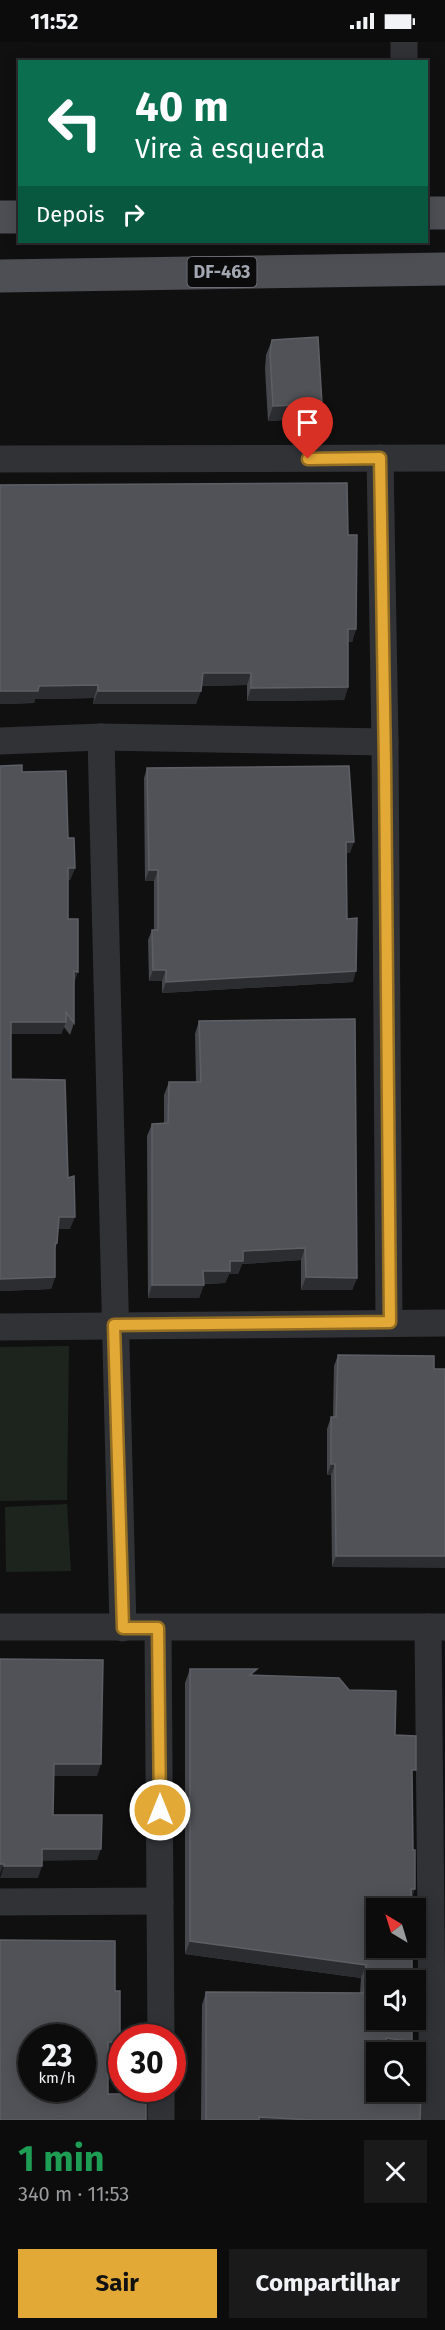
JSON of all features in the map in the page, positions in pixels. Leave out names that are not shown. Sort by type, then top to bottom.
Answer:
[{"type":"main road","points":[[428,213],[445,213]]},
{"type":"main road","points":[[0,217],[18,217]]},
{"type":"main road","name":"DF-463","points":[[0,276],[445,269]]},
{"type":"street","points":[[404,42],[404,60]]},
{"type":"street","points":[[380,458],[390,1322]]},
{"type":"street","points":[[0,459],[445,458]]},
{"type":"street","points":[[0,741],[101,737],[385,742]]},
{"type":"street","points":[[101,737],[123,1628]]},
{"type":"street","points":[[0,1327],[445,1323]]},
{"type":"street","points":[[0,1627],[437,1627],[433,2120]]},
{"type":"street","points":[[158,1628],[160,2024]]},
{"type":"street","points":[[0,1902],[160,1901]]},
{"type":"street","points":[[161,2102],[161,2120]]},
{"type":"shaded area","points":[[69,1346],[67,1500],[0,1501],[0,1347]]},
{"type":"shaded area","points":[[67,1504],[71,1571],[6,1572],[5,1507]]},
{"type":"building","points":[[318,337],[322,404],[273,406],[270,354],[272,340]]},
{"type":"building","points":[[347,483],[348,535],[357,535],[356,629],[348,629],[348,687],[251,688],[251,673],[203,673],[201,691],[98,691],[98,685],[39,686],[38,691],[0,691],[0,485]]},
{"type":"building","points":[[22,765],[22,772],[66,771],[68,838],[74,838],[75,868],[68,868],[68,919],[78,919],[78,972],[74,971],[74,1023],[66,1012],[66,1022],[11,1022],[11,1079],[65,1080],[68,1178],[74,1176],[75,1217],[59,1217],[57,1243],[55,1243],[55,1277],[0,1279],[0,766]]},
{"type":"building","points":[[349,766],[354,842],[346,842],[347,919],[357,918],[356,971],[166,982],[166,970],[153,970],[152,930],[158,930],[158,870],[149,870],[147,768]]},
{"type":"building","points":[[355,1019],[357,1278],[306,1277],[305,1248],[243,1251],[243,1261],[230,1261],[230,1271],[203,1271],[204,1285],[152,1285],[152,1124],[168,1123],[169,1082],[201,1082],[199,1021]]},
{"type":"building","points":[[338,1355],[434,1356],[434,1369],[445,1369],[445,1556],[336,1556],[335,1464],[331,1464],[331,1417],[336,1417]]},
{"type":"building","points":[[0,1659],[103,1660],[101,1764],[54,1764],[53,1815],[102,1815],[101,1849],[42,1849],[42,1866],[4,1866],[0,1864]]},
{"type":"building","points":[[190,1669],[257,1669],[250,1675],[339,1678],[349,1690],[396,1691],[395,1735],[416,1736],[416,1770],[412,1770],[415,1889],[411,1889],[411,1898],[366,1898],[366,1958],[412,1958],[412,1970],[366,1970],[366,2030],[412,2030],[412,2042],[386,2038],[386,2042],[366,2042],[366,2102],[421,2102],[420,2120],[311,2120],[259,2117],[259,2120],[206,2120],[206,1992],[364,1993],[366,1965],[190,1941]]},
{"type":"building","points":[[0,1940],[115,1941],[115,1991],[120,1991],[120,2024],[108,2024],[108,2102],[146,2102],[146,2120],[0,2120]]},
{"type":"route","points":[[160,1810],[158,1628],[123,1628],[114,1325],[390,1322],[380,458],[308,459]]}]
